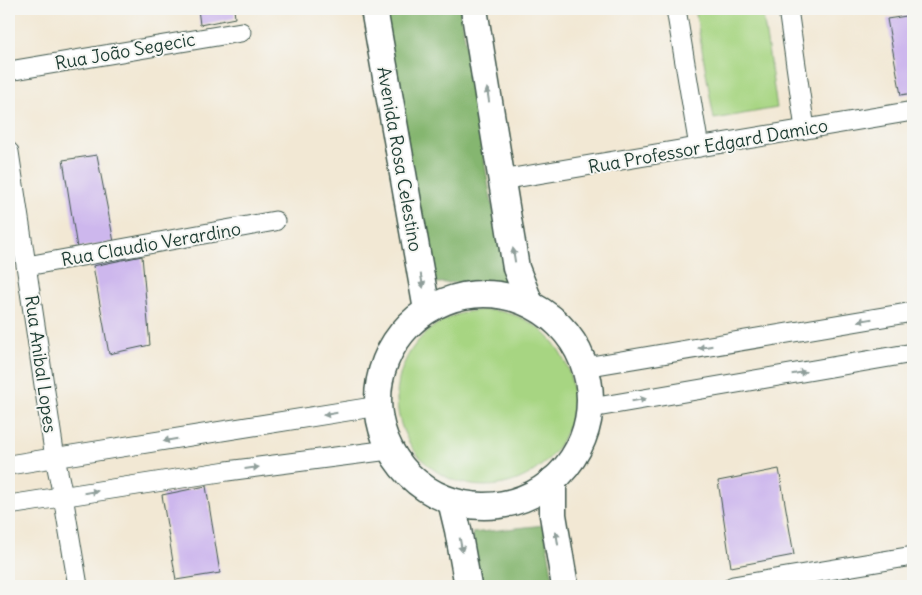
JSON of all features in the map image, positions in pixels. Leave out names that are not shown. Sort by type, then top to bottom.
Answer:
[{"type":"street","name":"Avenida Rosa Celestino","points":[[374,9],[426,310]]},
{"type":"street","points":[[474,9],[516,268],[529,301]]},
{"type":"street","points":[[676,9],[699,147]]},
{"type":"street","points":[[788,9],[805,129]]},
{"type":"street","name":"Rua João Segecic","points":[[9,71],[240,32]]},
{"type":"street","name":"Rua Professor Edgard Damico","points":[[502,180],[913,111]]},
{"type":"street","name":"Rua Anibal Lopes","points":[[9,152],[55,458],[78,586]]},
{"type":"street","name":"Rua Claudio Verardino","points":[[27,266],[275,222]]},
{"type":"street","points":[[493,292],[529,301],[567,330],[586,367],[590,408],[580,451],[545,490],[510,505],[475,508],[452,505],[412,480],[389,450],[378,414],[380,376],[399,335],[426,310],[461,295],[493,292]]},
{"type":"street","points":[[586,367],[913,312]]},
{"type":"street","points":[[590,408],[913,353]]},
{"type":"street","points":[[9,465],[378,406]]},
{"type":"street","points":[[9,505],[227,471],[389,450]]},
{"type":"street","points":[[553,480],[553,515],[565,586]]},
{"type":"street","points":[[452,505],[468,586]]},
{"type":"street","points":[[733,586],[913,556]]},
{"type":"green space","points":[[382,9],[460,9],[488,183],[508,282],[431,283]]},
{"type":"green space","points":[[695,9],[762,9],[777,108],[714,119]]},
{"type":"green space","points":[[476,310],[494,310],[511,313],[527,320],[553,342],[563,356],[570,372],[573,398],[572,415],[567,432],[553,454],[541,466],[527,476],[511,483],[494,486],[476,486],[459,483],[443,476],[417,454],[407,440],[400,424],[397,407],[397,389],[400,372],[407,356],[429,330],[443,320],[459,313]]},
{"type":"green space","points":[[544,525],[554,586],[480,586],[472,533]]},
{"type":"building","points":[[198,9],[234,9],[235,18],[200,25]]},
{"type":"building","points":[[913,15],[913,93],[901,95],[887,19]]},
{"type":"building","points":[[97,155],[114,242],[77,248],[63,160]]},
{"type":"building","points":[[142,256],[150,345],[109,354],[93,266]]},
{"type":"building","points":[[779,469],[794,555],[731,567],[718,481]]},
{"type":"building","points":[[206,486],[220,573],[176,580],[162,495]]}]
